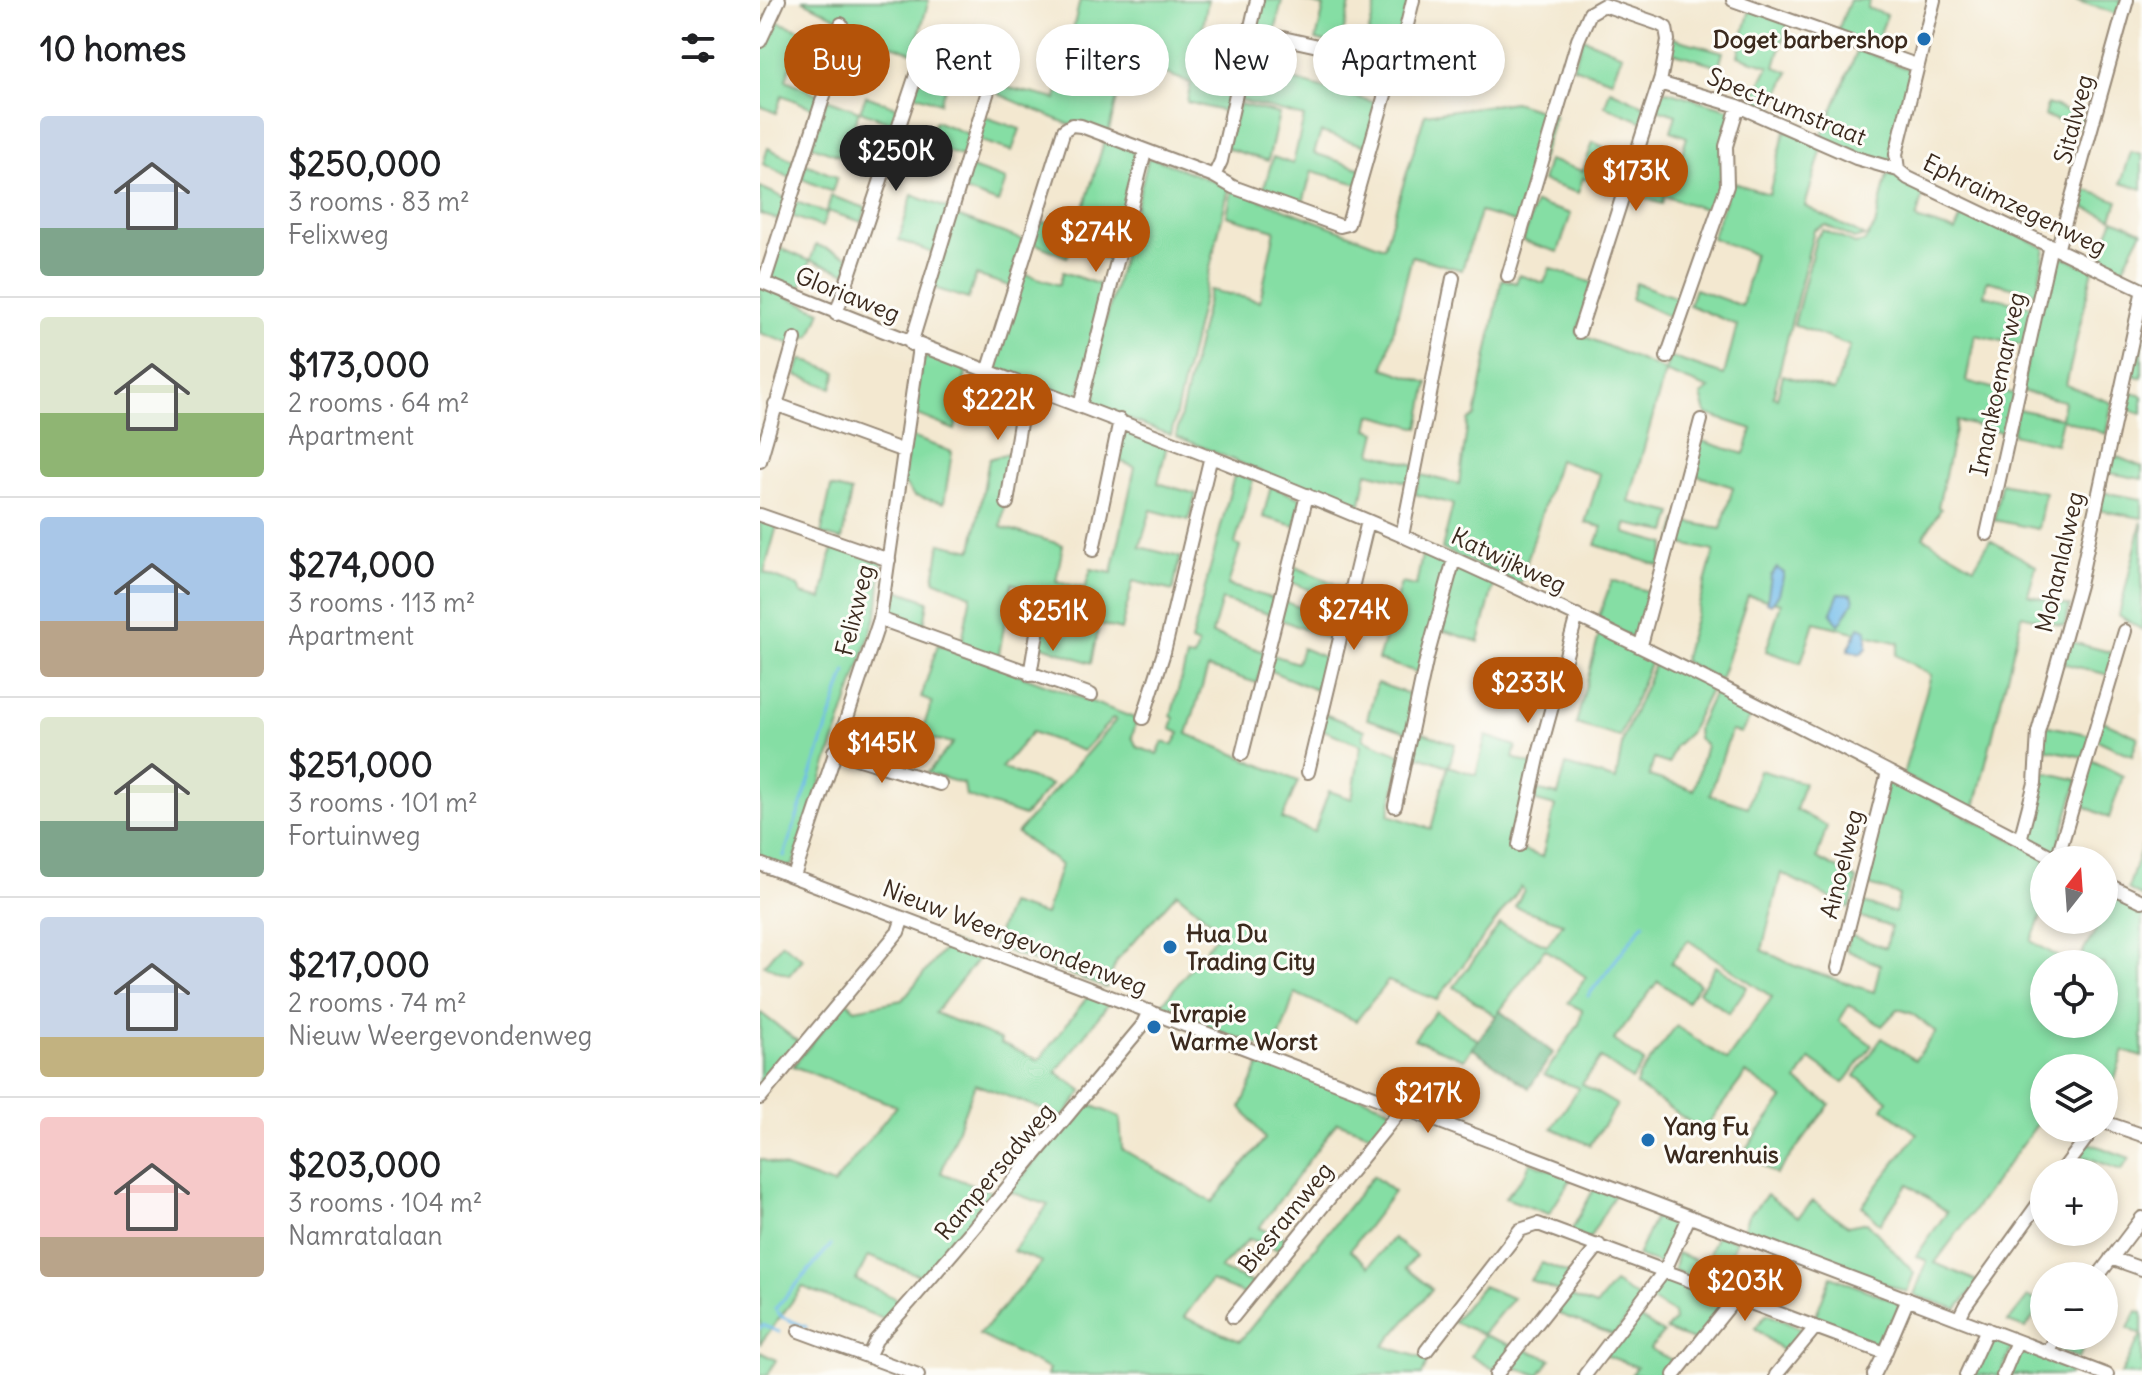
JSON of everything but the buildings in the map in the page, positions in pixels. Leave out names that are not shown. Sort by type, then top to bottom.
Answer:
[{"type":"street","points":[[760,41],[779,0]]},
{"type":"street","points":[[1252,24],[1257,0]]},
{"type":"street","points":[[1407,24],[1413,0]]},
{"type":"street","points":[[1733,0],[1916,65]]},
{"type":"street","name":"Ephraimzegenweg","points":[[1934,0],[1896,154],[1898,170],[1908,178],[2055,246],[2142,292]]},
{"type":"street","name":"Sitalweg","points":[[2055,246],[2127,0]]},
{"type":"street","points":[[1508,276],[1578,40],[1595,7],[1613,7],[1666,28],[1668,40],[1659,83],[1579,332]]},
{"type":"street","name":"Spectrumstraat","points":[[1659,83],[1738,106],[1856,158],[1898,170]]},
{"type":"street","points":[[762,282],[824,96]]},
{"type":"street","points":[[836,314],[909,96]]},
{"type":"street","name":"Felixweg","points":[[794,876],[880,619],[904,451],[915,345],[987,96]]},
{"type":"street","points":[[1214,176],[1221,161],[1236,96]]},
{"type":"street","points":[[988,372],[1064,130],[1072,125],[1081,126],[1340,226],[1348,224],[1385,96]]},
{"type":"street","points":[[1667,357],[1727,186],[1726,146],[1738,106]]},
{"type":"street","points":[[1080,406],[1145,152]]},
{"type":"street","name":"Imankoemarweg","points":[[1987,534],[2055,246]]},
{"type":"street","points":[[1402,536],[1453,278]]},
{"type":"street","name":"Gloriaweg","points":[[762,282],[915,345]]},
{"type":"street","name":"Mohanlalweg","points":[[2020,840],[2035,783],[2038,732],[2079,585],[2142,292]]},
{"type":"street","points":[[760,461],[795,339]]},
{"type":"street","name":"Katwijkweg","points":[[915,345],[1211,456],[1454,559],[1641,645],[2032,846]]},
{"type":"street","points":[[1007,503],[1026,386]]},
{"type":"street","points":[[775,404],[904,451]]},
{"type":"street","points":[[1093,550],[1120,420]]},
{"type":"street","points":[[1641,645],[1701,420]]},
{"type":"street","points":[[1143,718],[1164,652],[1211,456]]},
{"type":"street","points":[[1242,754],[1307,495]]},
{"type":"street","points":[[760,515],[889,560]]},
{"type":"street","points":[[1308,772],[1368,521]]},
{"type":"street","points":[[1395,806],[1426,661],[1454,559]]},
{"type":"street","points":[[1519,845],[1535,767],[1577,615]]},
{"type":"street","points":[[880,619],[1091,695]]},
{"type":"street","points":[[1030,675],[1039,621]]},
{"type":"street","points":[[2062,846],[2125,631]]},
{"type":"street","points":[[834,751],[940,784]]},
{"type":"street","name":"Ainoelweg","points":[[1838,968],[1888,772]]},
{"type":"street","name":"Nieuw Weergevondenweg","points":[[760,864],[1959,1318],[2049,1353],[2074,1369],[2107,1375]]},
{"type":"street","points":[[2118,890],[2142,901]]},
{"type":"street","points":[[760,1098],[898,932],[903,918]]},
{"type":"street","name":"Rampersadweg","points":[[868,1357],[876,1340],[968,1238],[1142,1026],[1149,1011]]},
{"type":"street","name":"Biesramweg","points":[[1233,1317],[1395,1117],[1400,1106]]},
{"type":"street","points":[[2118,1127],[2142,1135]]},
{"type":"street","points":[[1959,1318],[2030,1216]]},
{"type":"street","points":[[1585,1375],[1665,1270],[1689,1217]]},
{"type":"street","points":[[2108,1262],[2142,1218]]},
{"type":"street","points":[[1426,1351],[1520,1230],[1538,1224],[1665,1270],[1734,1300],[1885,1353]]},
{"type":"street","points":[[1496,1375],[1599,1245]]},
{"type":"street","points":[[2111,1258],[2142,1269]]},
{"type":"street","points":[[1874,1375],[1908,1299]]},
{"type":"street","points":[[1674,1375],[1734,1300]]},
{"type":"street","points":[[1776,1375],[1814,1329]]},
{"type":"street","points":[[1966,1375],[1987,1329]]},
{"type":"street","points":[[799,1331],[918,1375]]},
{"type":"street","points":[[2003,1375],[2017,1341]]},
{"type":"green space","points":[[802,0],[929,0],[922,24],[906,24],[906,50],[890,44],[890,24],[840,24],[840,19]]},
{"type":"green space","points":[[1080,0],[1208,0],[1203,24],[1185,24],[1185,81],[1169,75],[1169,24],[1074,24]]},
{"type":"green space","points":[[1259,0],[1282,0],[1277,24],[1257,24]]},
{"type":"green space","points":[[1300,0],[1351,0],[1345,24],[1320,24],[1324,7]]},
{"type":"green space","points":[[1377,0],[1410,0],[1403,24],[1371,24]]},
{"type":"green space","points":[[1850,0],[1870,0],[1867,8],[1887,15],[1874,49],[1836,35]]},
{"type":"green space","points":[[2075,0],[2121,0],[2120,15]]},
{"type":"green space","points":[[1750,9],[1788,23],[1775,67],[1789,72],[1769,116],[1748,107],[1769,66],[1738,56]]},
{"type":"green space","points":[[772,20],[784,24],[784,96],[776,113],[760,106],[760,47]]},
{"type":"green space","points":[[1583,38],[1622,54],[1612,80],[1573,67]]},
{"type":"green space","points":[[1672,38],[1723,52],[1719,66],[1668,51]]},
{"type":"green space","points":[[1858,49],[1911,70],[1891,159],[1885,165],[1821,137]]},
{"type":"green space","points":[[1297,81],[1313,86],[1313,96],[1352,96],[1381,104],[1369,147],[1321,132],[1314,153],[1362,169],[1358,184],[1312,171],[1301,209],[1262,195],[1273,157],[1293,164],[1304,117],[1238,100],[1239,96],[1297,96]]},
{"type":"green space","points":[[1610,90],[1648,107],[1643,122],[1605,106]]},
{"type":"green space","points":[[1020,91],[1056,99],[1057,96],[1118,96],[1108,134],[1068,124],[1003,96],[1020,96]]},
{"type":"green space","points":[[1667,91],[1732,110],[1727,175],[1714,212],[1664,196],[1662,204],[1627,192],[1633,172],[1672,185],[1687,137],[1671,131],[1676,115],[1654,108],[1660,93]]},
{"type":"green space","points":[[784,96],[822,96],[817,110]]},
{"type":"green space","points":[[866,96],[899,108],[894,124],[860,111]]},
{"type":"green space","points":[[920,96],[942,96],[940,103]]},
{"type":"green space","points":[[1188,96],[1234,96],[1230,113],[1187,102]]},
{"type":"green space","points":[[827,99],[859,111],[853,129],[888,140],[884,154],[847,143],[842,157],[812,146]]},
{"type":"green space","points":[[1514,102],[1555,115],[1521,224],[1480,212],[1462,270],[1412,256],[1384,368],[1428,383],[1419,428],[1371,415],[1368,429],[1377,432],[1372,453],[1415,465],[1410,483],[1367,472],[1359,513],[1176,436],[1210,290],[1260,301],[1275,230],[1227,216],[1232,189],[1384,247],[1425,114]]},
{"type":"green space","points":[[1239,104],[1279,114],[1268,161],[1226,148]]},
{"type":"green space","points":[[2047,104],[2092,119],[2089,130],[2044,116]]},
{"type":"green space","points":[[985,117],[1020,129],[1012,151],[978,140]]},
{"type":"green space","points":[[935,121],[971,135],[964,157],[928,145]]},
{"type":"green space","points":[[1785,130],[1823,145],[1805,206],[1864,236],[1854,239],[1825,225],[1814,230],[1773,397],[1777,398],[1783,375],[1834,391],[1850,346],[1794,325],[1816,238],[1823,230],[1855,244],[1864,242],[1875,226],[1887,175],[1894,174],[1924,191],[1916,219],[1955,231],[1965,208],[2045,248],[2037,293],[1987,281],[1984,295],[2034,307],[2025,346],[1975,335],[1966,381],[2014,394],[2006,433],[1957,421],[1938,507],[1941,509],[1923,537],[1974,567],[1990,540],[2036,566],[2028,595],[2070,606],[2064,626],[2022,615],[1974,811],[1903,775],[1931,675],[1896,655],[1899,643],[1814,622],[1801,663],[1766,651],[1781,603],[1748,596],[1720,680],[1683,661],[1714,551],[1672,542],[1678,520],[1721,529],[1733,487],[1690,473],[1699,440],[1744,454],[1752,429],[1706,414],[1701,395],[1709,389],[1665,372],[1629,502],[1673,513],[1667,532],[1626,524],[1625,533],[1666,544],[1660,566],[1596,545],[1602,527],[1585,523],[1600,474],[1558,460],[1520,584],[1442,549],[1453,504],[1415,494],[1421,475],[1459,484],[1468,421],[1475,416],[1502,279],[1516,283],[1519,275],[1544,283],[1550,268],[1593,283],[1577,333],[1665,371],[1670,357],[1724,375],[1737,325],[1689,305],[1695,289],[1742,306],[1754,254],[1712,238],[1731,182],[1769,194]]},
{"type":"green space","points":[[1105,139],[1134,152],[1139,160],[1115,262],[1072,247],[1067,257],[1031,242],[1038,220],[1076,234]]},
{"type":"green space","points":[[1593,142],[1631,160],[1620,193],[1583,178],[1578,193],[1542,181],[1548,160],[1583,171]]},
{"type":"green space","points":[[768,148],[801,164],[795,180],[763,164]]},
{"type":"green space","points":[[2131,152],[2142,155],[2142,189],[2121,183]]},
{"type":"green space","points":[[1153,158],[1229,187],[1171,435],[1087,404],[1086,398],[1148,159]]},
{"type":"green space","points":[[806,164],[837,177],[832,192],[802,179]]},
{"type":"green space","points":[[969,167],[1006,180],[998,203],[962,190]]},
{"type":"green space","points":[[760,187],[789,200],[782,221],[760,214]]},
{"type":"green space","points":[[2081,188],[2118,201],[2112,218],[2077,205]]},
{"type":"green space","points":[[912,195],[949,209],[935,254],[899,240]]},
{"type":"green space","points":[[831,196],[866,208],[862,222],[827,211]]},
{"type":"green space","points":[[796,202],[827,213],[822,227],[791,216]]},
{"type":"green space","points":[[1535,203],[1571,214],[1558,252],[1523,241]]},
{"type":"green space","points":[[954,215],[1026,241],[1012,287],[976,275],[968,299],[931,287]]},
{"type":"green space","points":[[2114,219],[2142,231],[2120,273],[2097,260]]},
{"type":"green space","points":[[816,245],[853,258],[847,273],[811,260],[798,295],[769,280],[780,248],[810,261]]},
{"type":"green space","points":[[2051,252],[2093,269],[2066,385],[2112,403],[2106,434],[2062,419],[2056,444],[2012,434],[2017,409],[2061,418],[2064,401],[2021,391]]},
{"type":"green space","points":[[1063,272],[1109,288],[1077,400],[994,368],[1022,273],[1059,285]]},
{"type":"green space","points":[[1636,283],[1683,300],[1676,320],[1631,299]]},
{"type":"green space","points":[[760,285],[821,311],[811,336],[791,344],[760,333]]},
{"type":"green space","points":[[2142,301],[2142,378],[2127,373]]},
{"type":"green space","points":[[934,356],[967,368],[955,430],[913,413],[922,359]]},
{"type":"green space","points":[[801,359],[837,372],[832,388],[796,375]]},
{"type":"green space","points":[[2123,390],[2142,396],[2142,414],[2120,407]]},
{"type":"green space","points":[[1120,426],[1167,445],[1158,483],[1196,494],[1189,520],[1151,510],[1140,547],[1180,557],[1173,591],[1133,581],[1121,630],[1099,624],[1091,663],[1040,645],[1046,597],[1012,583],[998,659],[961,646],[971,595],[934,580],[940,543],[972,550],[989,459],[1012,452],[1001,527],[1063,545],[1056,582],[1085,588],[1091,569],[1112,573],[1135,467],[1114,459]]},
{"type":"green space","points":[[909,436],[952,452],[944,503],[914,496],[903,482]]},
{"type":"green space","points":[[2108,453],[2142,467],[2142,479],[2104,472]]},
{"type":"green space","points":[[1235,472],[1253,480],[1235,544],[1240,547],[1228,585],[1277,600],[1272,615],[1222,600],[1212,634],[1265,652],[1257,683],[1208,668],[1187,734],[1298,781],[1282,819],[1314,832],[1329,791],[1352,799],[1361,745],[1321,729],[1325,714],[1365,730],[1363,739],[1402,755],[1389,815],[1431,829],[1448,766],[1410,753],[1415,730],[1455,744],[1449,766],[1476,775],[1486,736],[1516,746],[1513,758],[1536,766],[1516,848],[1542,857],[1555,806],[1533,800],[1535,790],[1558,795],[1566,765],[1616,780],[1623,739],[1657,658],[1712,686],[1689,733],[1675,746],[1669,764],[1654,759],[1649,776],[1694,790],[1706,745],[1698,738],[1697,729],[1716,688],[1756,708],[1741,733],[1731,731],[1710,795],[1748,807],[1759,770],[1804,783],[1796,810],[1827,826],[1817,858],[1857,879],[1850,908],[1781,873],[1762,950],[1795,966],[1874,992],[1880,965],[1846,950],[1850,935],[1886,948],[1891,927],[1854,915],[1857,901],[1895,913],[1899,895],[1861,882],[1887,785],[1893,779],[2030,849],[2030,934],[2034,934],[2031,941],[2047,950],[2030,950],[2030,1038],[2118,1038],[2118,950],[2084,950],[2093,934],[2118,934],[2118,898],[2142,907],[2142,1057],[2124,1051],[2118,1069],[2118,1054],[2030,1054],[2030,1134],[1935,1263],[1979,1282],[1957,1309],[1914,1295],[1927,1261],[1916,1256],[1947,1212],[1908,1184],[1880,1224],[1862,1206],[1917,1134],[1883,1108],[1888,1100],[1855,1076],[1882,1038],[1915,1060],[1936,1032],[1911,1013],[1898,1009],[1882,1026],[1849,1005],[1839,1021],[1872,1045],[1844,1083],[1810,1059],[1797,1081],[1830,1104],[1776,1175],[1744,1151],[1783,1099],[1746,1073],[1703,1131],[1636,1085],[1639,1076],[1676,1026],[1727,1060],[1772,997],[1688,940],[1671,963],[1700,984],[1687,1002],[1658,981],[1614,1040],[1644,1062],[1632,1080],[1601,1058],[1582,1084],[1617,1105],[1590,1145],[1552,1128],[1579,1088],[1544,1075],[1579,1024],[1582,1010],[1568,1003],[1586,977],[1545,949],[1496,1016],[1454,987],[1500,924],[1547,945],[1563,923],[1515,907],[1524,890],[1521,887],[1437,1000],[1388,981],[1356,1021],[1295,993],[1275,1051],[1158,1009],[1221,930],[1177,893],[1117,960],[1106,988],[993,946],[1009,904],[1045,915],[1061,865],[1017,833],[1116,720],[1113,718],[1083,751],[1032,732],[1001,768],[1051,785],[1024,816],[966,796],[964,784],[927,773],[953,743],[920,737],[932,702],[921,698],[938,644],[1137,719],[1132,737],[1137,747],[1157,754],[1163,742],[1173,745],[1180,733],[1171,729],[1174,718],[1171,716],[1187,657],[1194,658],[1198,645],[1191,642]]},
{"type":"green space","points":[[2001,483],[2045,492],[2038,529],[1994,520]]},
{"type":"green space","points":[[1271,486],[1302,499],[1295,526],[1263,517]]},
{"type":"green space","points":[[831,487],[851,492],[842,540],[821,534]]},
{"type":"green space","points":[[2101,492],[2142,499],[2142,518],[2098,510]]},
{"type":"green space","points":[[760,520],[777,526],[764,573],[798,586],[801,594],[822,599],[833,544],[882,562],[877,614],[793,865],[784,868],[760,860]]},
{"type":"green space","points":[[2142,521],[2142,630],[2119,615]]},
{"type":"green space","points":[[1423,550],[1448,562],[1420,673],[1378,660],[1401,583],[1416,586]]},
{"type":"green space","points":[[1293,566],[1348,589],[1344,604],[1288,581]]},
{"type":"green space","points":[[1455,566],[1494,583],[1479,642],[1438,629]]},
{"type":"green space","points":[[1612,580],[1652,593],[1642,634],[1636,639],[1597,621]]},
{"type":"green space","points":[[889,587],[928,601],[923,632],[886,617]]},
{"type":"green space","points":[[1284,601],[1340,625],[1335,642],[1279,619]]},
{"type":"green space","points":[[1600,631],[1653,656],[1620,737],[1576,724]]},
{"type":"green space","points":[[2068,641],[2114,653],[2109,675],[2062,663]]},
{"type":"green space","points":[[1302,648],[1331,660],[1323,693],[1266,669],[1270,654],[1297,663]]},
{"type":"green space","points":[[1377,683],[1415,696],[1407,732],[1367,719]]},
{"type":"green space","points":[[2101,720],[2138,737],[2132,756],[2095,739]]},
{"type":"green space","points":[[2044,725],[2091,735],[2084,757],[2040,748]]},
{"type":"green space","points":[[2089,759],[2123,776],[2109,818],[2076,802]]},
{"type":"green space","points":[[2040,771],[2078,780],[2058,846],[2042,846],[2027,839],[2026,827]]},
{"type":"green space","points":[[2142,845],[2142,897],[2128,889]]},
{"type":"green space","points":[[950,942],[982,954],[935,1013],[1001,1040],[1000,1043],[1039,1060],[1089,995],[1110,1002],[1056,1072],[1083,1091],[1063,1117],[975,1084],[941,1173],[998,1194],[927,1278],[868,1256],[856,1280],[906,1303],[889,1321],[803,1287],[760,1344],[760,1159],[833,1185],[896,1106],[793,1066],[846,1001],[855,1009],[902,1000]]},
{"type":"green space","points":[[782,943],[803,959],[789,975],[764,965]]},
{"type":"green space","points":[[1716,966],[1747,987],[1729,1013],[1699,992]]},
{"type":"green space","points":[[1436,1011],[1478,1040],[1464,1059],[1414,1039]]},
{"type":"green space","points":[[1500,1011],[1553,1053],[1529,1088],[1472,1048]]},
{"type":"green space","points":[[760,1015],[801,1044],[760,1094]]},
{"type":"green space","points":[[1262,1059],[1390,1108],[1392,1114],[1376,1136],[1337,1122],[1259,1228],[1291,1240],[1282,1251],[1249,1239],[1220,1269],[1255,1284],[1247,1295],[1211,1281],[1184,1317],[1240,1341],[1373,1176],[1394,1192],[1350,1250],[1369,1266],[1393,1238],[1416,1256],[1406,1268],[1432,1289],[1384,1346],[1428,1360],[1422,1375],[1047,1375],[1049,1369],[979,1335],[1042,1262],[1013,1251],[1048,1205],[1010,1192],[1083,1102],[1120,1117],[1122,1149],[1212,1202],[1265,1139],[1241,1107]]},
{"type":"green space","points":[[2086,1142],[2130,1158],[2121,1170],[2118,1169],[2118,1158],[2088,1158],[2077,1154]]},
{"type":"green space","points":[[1530,1162],[1572,1177],[1549,1214],[1505,1198],[1526,1173]]},
{"type":"green space","points":[[1596,1185],[1615,1194],[1589,1239],[1570,1233]]},
{"type":"green space","points":[[1767,1195],[1798,1217],[1813,1201],[1848,1226],[1867,1222],[1914,1273],[1907,1292],[1743,1230],[1748,1216]]},
{"type":"green space","points":[[1658,1211],[1669,1216],[1678,1235],[1668,1260],[1660,1264],[1637,1256]]},
{"type":"green space","points":[[1717,1234],[1736,1241],[1716,1288],[1674,1270],[1677,1253],[1705,1264]]},
{"type":"green space","points":[[1542,1263],[1573,1275],[1560,1292],[1530,1280]]},
{"type":"green space","points":[[1666,1275],[1727,1301],[1698,1342],[1666,1330],[1674,1321],[1673,1313],[1649,1299]]},
{"type":"green space","points":[[1831,1276],[1899,1303],[1899,1312],[1882,1345],[1812,1325]]},
{"type":"green space","points":[[1614,1283],[1642,1300],[1614,1335],[1551,1311],[1564,1294],[1596,1306]]},
{"type":"green space","points":[[1482,1286],[1513,1298],[1483,1334],[1453,1322]]},
{"type":"green space","points":[[2030,1298],[2030,1322],[2025,1328],[2008,1322]]},
{"type":"green space","points":[[2137,1311],[2142,1313],[2142,1375],[2121,1374],[2141,1335],[2128,1328]]},
{"type":"green space","points":[[1767,1314],[1805,1330],[1788,1355],[1755,1328]]},
{"type":"green space","points":[[1636,1316],[1663,1333],[1650,1349],[1680,1364],[1671,1375],[1631,1375],[1637,1367],[1605,1355]]},
{"type":"green space","points":[[1484,1335],[1516,1347],[1493,1369],[1471,1356]]},
{"type":"green space","points":[[1989,1336],[2013,1345],[2000,1375],[1971,1375]]},
{"type":"green space","points":[[1521,1348],[1551,1359],[1539,1375],[1507,1365]]},
{"type":"green space","points":[[2021,1349],[2072,1368],[2069,1375],[2007,1375],[2017,1351]]},
{"type":"green space","points":[[2059,1350],[2083,1350],[2078,1359]]},
{"type":"green space","points":[[760,1352],[776,1360],[768,1375],[760,1375]]},
{"type":"water","points":[[1777,568],[1784,573],[1779,594],[1771,604],[1767,602],[1771,576]]},
{"type":"water","points":[[1839,593],[1852,594],[1854,601],[1839,625],[1831,613]]},
{"type":"water","points":[[1859,627],[1867,630],[1867,648],[1861,654],[1848,650]]},
{"type":"waterway","points":[[784,856],[846,671]]},
{"type":"waterway","points":[[1588,996],[1644,923]]},
{"type":"waterway","points":[[806,1327],[782,1317],[775,1309],[831,1245]]},
{"type":"waterway","points":[[760,1328],[763,1325],[779,1332]]},
{"type":"place","name":"Doget barbershop","points":[[1924,39]]},
{"type":"place","name":"Hua Du Trading City","points":[[1170,947]]},
{"type":"place","name":"Ivrapie Warme Worst","points":[[1154,1027]]},
{"type":"place","name":"Yang Fu Warenhuis","points":[[1648,1140]]}]
